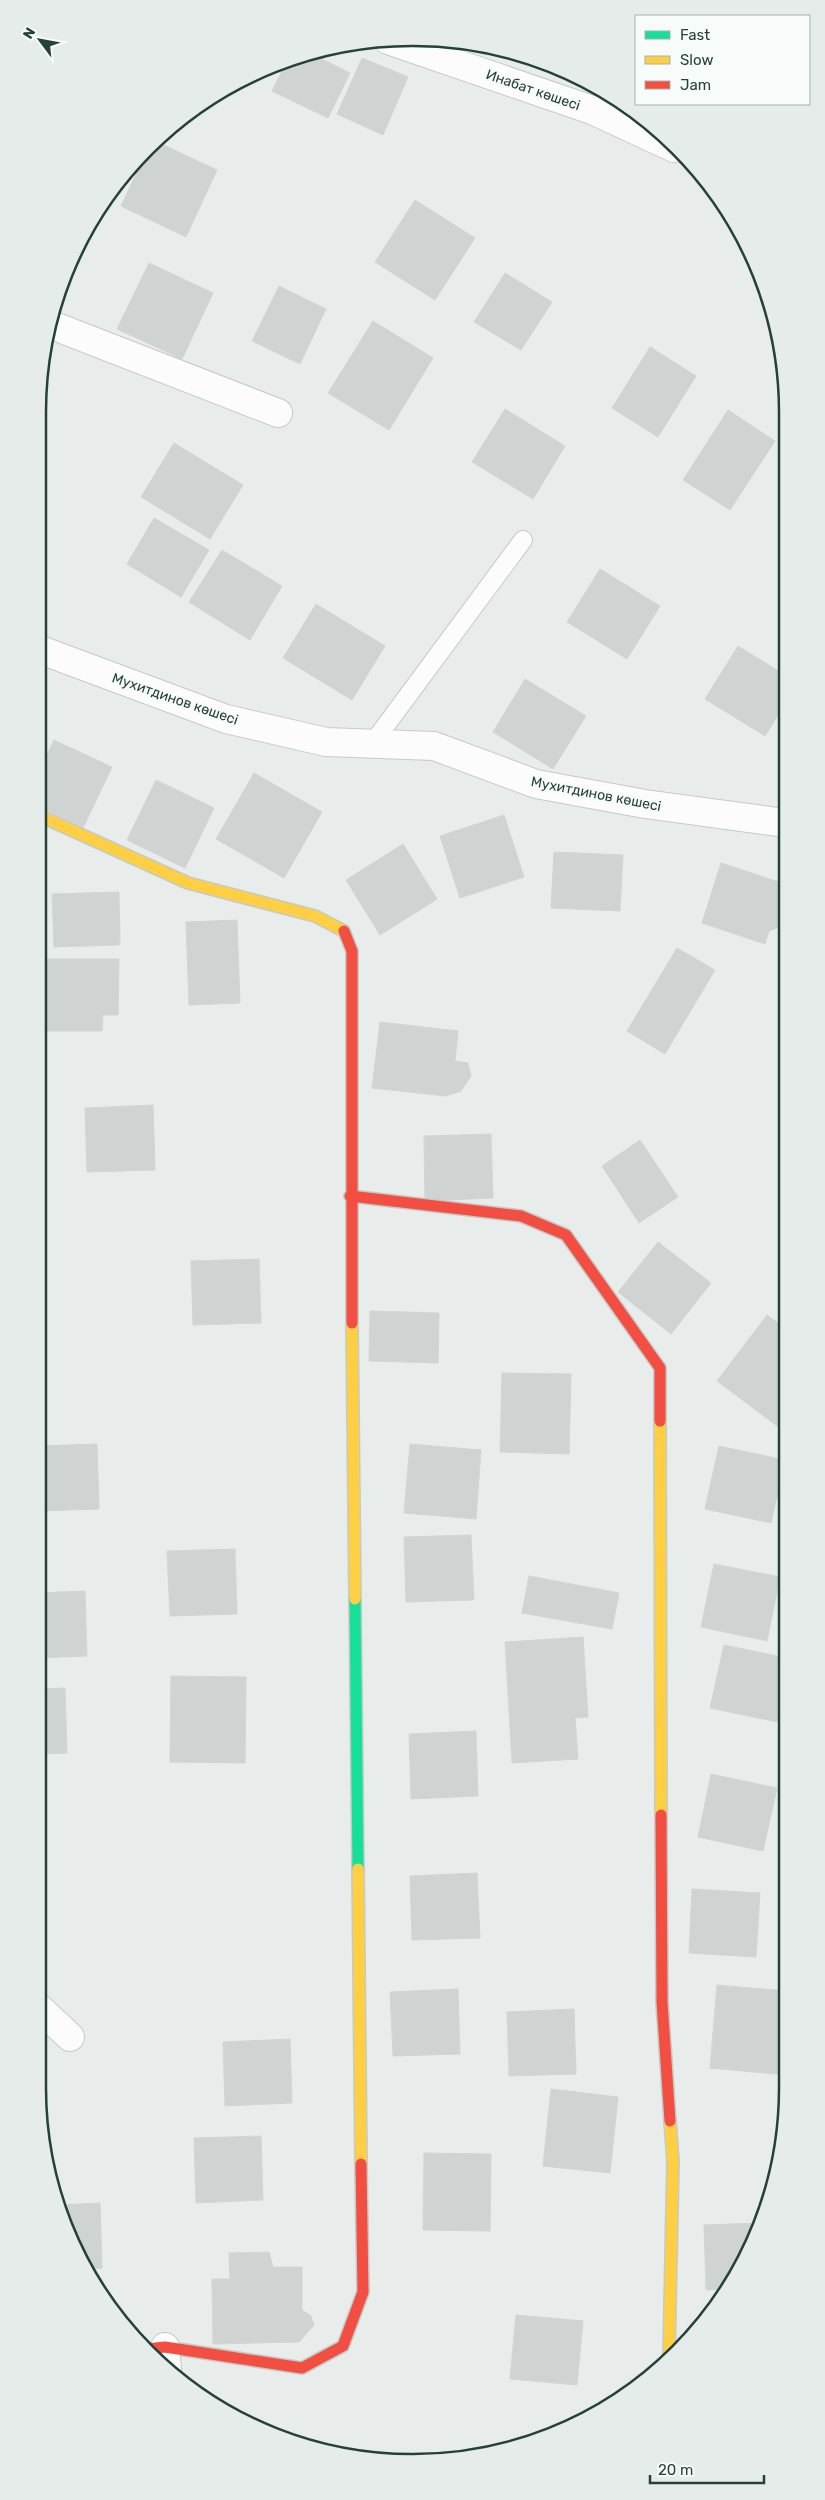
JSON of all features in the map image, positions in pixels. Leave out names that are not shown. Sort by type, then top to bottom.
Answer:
[{"type":"street","name":"Инабат көшесі","points":[[406,46],[592,110],[657,140]]},
{"type":"street","points":[[57,327],[278,413]]},
{"type":"street","name":"Мухитдинов көшесі","points":[[46,652],[226,719],[326,742],[434,746],[536,784],[645,804],[779,823]]},
{"type":"street","points":[[46,819],[188,883],[315,916],[343,930],[352,952],[350,1196],[363,2292],[343,2346],[302,2368],[163,2355]]},
{"type":"street","points":[[350,1196],[521,1216],[566,1235],[660,1368],[662,2002],[673,2161],[669,2348]]},
{"type":"street","points":[[46,2014],[70,2037]]},
{"type":"lane","points":[[372,744],[523,540]]},
{"type":"building","points":[[321,58],[350,73],[328,118],[272,91],[282,70]]},
{"type":"building","points":[[362,58],[408,77],[383,135],[337,114]]},
{"type":"building","points":[[163,145],[217,170],[186,237],[121,206],[138,170]]},
{"type":"building","points":[[415,200],[475,238],[435,300],[375,262]]},
{"type":"building","points":[[149,263],[213,293],[182,359],[117,329]]},
{"type":"building","points":[[505,273],[552,302],[521,350],[474,322]]},
{"type":"building","points":[[279,286],[326,309],[300,364],[252,341]]},
{"type":"building","points":[[373,321],[433,358],[389,430],[328,393]]},
{"type":"building","points":[[650,347],[696,376],[658,437],[612,408]]},
{"type":"building","points":[[505,409],[565,446],[533,499],[472,462]]},
{"type":"building","points":[[728,410],[775,441],[730,510],[683,480]]},
{"type":"building","points":[[174,443],[243,485],[210,539],[141,497]]},
{"type":"building","points":[[154,518],[209,550],[181,597],[127,564]]},
{"type":"building","points":[[222,550],[282,586],[250,640],[189,602]]},
{"type":"building","points":[[600,569],[660,606],[627,659],[567,622]]},
{"type":"building","points":[[316,604],[385,646],[352,700],[283,658]]},
{"type":"building","points":[[738,646],[779,671],[779,714],[765,736],[705,699]]},
{"type":"building","points":[[525,679],[586,716],[553,769],[493,732]]},
{"type":"building","points":[[54,740],[112,767],[83,828],[46,810],[46,757]]},
{"type":"building","points":[[254,773],[322,812],[284,878],[216,839]]},
{"type":"building","points":[[156,780],[214,808],[185,868],[127,840]]},
{"type":"building","points":[[504,815],[524,877],[460,898],[440,836]]},
{"type":"building","points":[[403,844],[437,899],[380,935],[346,880]]},
{"type":"building","points":[[554,852],[623,855],[620,911],[551,908]]},
{"type":"building","points":[[721,863],[779,882],[779,927],[769,931],[765,944],[702,923]]},
{"type":"building","points":[[119,892],[120,945],[54,947],[52,894]]},
{"type":"building","points":[[237,920],[240,1003],[189,1005],[186,922]]},
{"type":"building","points":[[677,948],[715,970],[665,1054],[627,1031]]},
{"type":"building","points":[[46,959],[119,959],[118,1015],[103,1015],[102,1031],[46,1031]]},
{"type":"building","points":[[380,1022],[458,1031],[455,1061],[468,1063],[471,1076],[461,1091],[445,1096],[372,1088]]},
{"type":"building","points":[[153,1105],[155,1170],[87,1172],[85,1108]]},
{"type":"building","points":[[491,1134],[493,1198],[425,1201],[424,1136]]},
{"type":"building","points":[[640,1140],[678,1197],[639,1223],[602,1166]]},
{"type":"building","points":[[658,1242],[711,1283],[671,1334],[618,1292]]},
{"type":"building","points":[[259,1259],[261,1323],[193,1325],[191,1261]]},
{"type":"building","points":[[370,1311],[439,1313],[438,1363],[369,1361]]},
{"type":"building","points":[[767,1315],[779,1324],[779,1423],[777,1426],[717,1381]]},
{"type":"building","points":[[502,1373],[571,1374],[569,1454],[500,1452]]},
{"type":"building","points":[[97,1444],[99,1509],[46,1511],[46,1446]]},
{"type":"building","points":[[410,1444],[481,1450],[476,1519],[404,1513]]},
{"type":"building","points":[[719,1446],[779,1459],[779,1487],[771,1523],[705,1509]]},
{"type":"building","points":[[471,1535],[474,1600],[406,1602],[404,1537]]},
{"type":"building","points":[[235,1549],[237,1614],[170,1616],[167,1551]]},
{"type":"building","points":[[714,1564],[779,1577],[767,1641],[701,1627]]},
{"type":"building","points":[[529,1576],[619,1593],[612,1629],[522,1613]]},
{"type":"building","points":[[85,1591],[87,1656],[46,1658],[46,1593]]},
{"type":"building","points":[[583,1637],[588,1717],[575,1718],[578,1759],[512,1763],[505,1642]]},
{"type":"building","points":[[724,1645],[779,1656],[779,1712],[777,1722],[710,1708]]},
{"type":"building","points":[[171,1676],[246,1677],[245,1763],[170,1762]]},
{"type":"building","points":[[65,1688],[67,1753],[46,1754],[46,1689]]},
{"type":"building","points":[[476,1731],[478,1796],[411,1799],[409,1734]]},
{"type":"building","points":[[711,1774],[777,1788],[763,1851],[698,1837]]},
{"type":"building","points":[[477,1873],[480,1938],[412,1940],[410,1876]]},
{"type":"building","points":[[692,1889],[760,1893],[756,1957],[689,1953]]},
{"type":"building","points":[[717,1985],[779,1990],[779,2074],[710,2068]]},
{"type":"building","points":[[458,1989],[460,2054],[393,2056],[390,1992]]},
{"type":"building","points":[[574,2009],[576,2074],[509,2076],[507,2012]]},
{"type":"building","points":[[290,2039],[292,2103],[225,2106],[223,2042]]},
{"type":"building","points":[[551,2089],[618,2097],[610,2173],[543,2166]]},
{"type":"building","points":[[261,2136],[263,2200],[196,2203],[194,2138]]},
{"type":"building","points":[[424,2153],[491,2154],[490,2231],[423,2230]]},
{"type":"building","points":[[100,2203],[102,2268],[94,2269],[74,2228],[66,2205]]},
{"type":"building","points":[[753,2223],[730,2271],[718,2289],[706,2290],[704,2225]]},
{"type":"building","points":[[269,2252],[273,2267],[302,2267],[302,2310],[311,2316],[314,2325],[299,2342],[213,2344],[212,2279],[230,2279],[229,2253]]},
{"type":"building","points":[[516,2315],[583,2321],[577,2385],[510,2379]]},
{"type":"traffic: fast","points":[[355,1599],[358,1869]]},
{"type":"traffic: slow","points":[[46,819],[188,883],[315,916],[344,931]]},
{"type":"traffic: slow","points":[[352,1323],[355,1599]]},
{"type":"traffic: slow","points":[[660,1421],[661,1815]]},
{"type":"traffic: slow","points":[[358,1869],[361,2164]]},
{"type":"traffic: slow","points":[[669,2348],[673,2161],[670,2121]]},
{"type":"traffic: jam","points":[[344,931],[352,951],[352,1323]]},
{"type":"traffic: jam","points":[[350,1196],[521,1216],[566,1235],[660,1368],[660,1421]]},
{"type":"traffic: jam","points":[[661,1815],[662,2002],[670,2121]]},
{"type":"traffic: jam","points":[[156,2348],[165,2347],[302,2368],[343,2346],[363,2292],[361,2164]]}]
